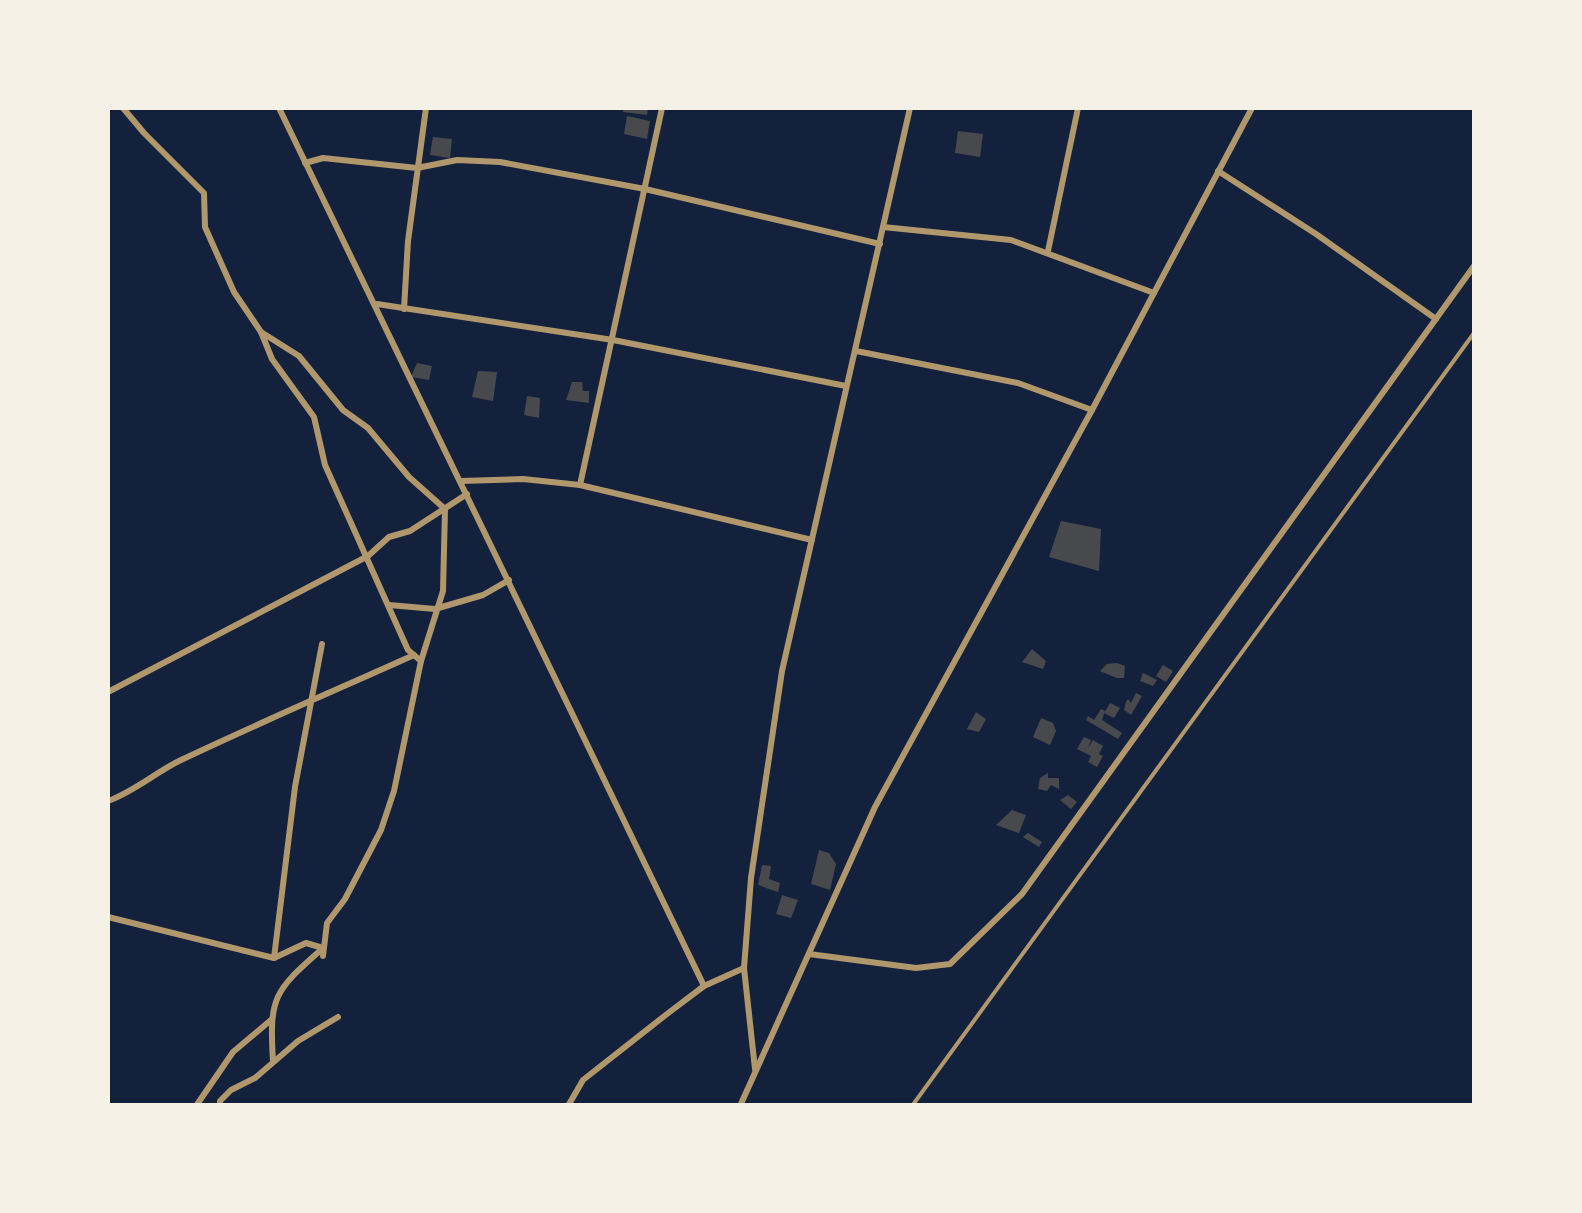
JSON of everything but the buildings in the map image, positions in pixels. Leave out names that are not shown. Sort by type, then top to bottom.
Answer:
[{"type":"street","points":[[123,108],[204,193],[205,227],[234,292],[261,332],[272,359],[314,417],[325,465],[408,650],[421,661]]},
{"type":"street","points":[[279,108],[704,986]]},
{"type":"street","points":[[404,309],[426,108]]},
{"type":"street","points":[[580,484],[662,108]]},
{"type":"street","points":[[755,1069],[744,968],[751,878],[782,671],[910,108]]},
{"type":"street","points":[[1048,252],[1078,108]]},
{"type":"street","points":[[740,1106],[875,807],[1252,108]]},
{"type":"street","points":[[305,163],[323,158],[417,168],[457,160],[500,162],[645,189],[880,244]]},
{"type":"street","points":[[1218,171],[1316,234],[1436,320]]},
{"type":"street","points":[[883,227],[1011,240],[1154,293]]},
{"type":"street","points":[[810,954],[916,968],[950,964],[1022,894],[1474,266]]},
{"type":"street","points":[[375,304],[613,340],[846,386]]},
{"type":"street","points":[[261,332],[299,356],[343,410],[368,428],[409,477],[445,510],[442,591],[421,661],[394,791],[345,898],[327,922],[323,952],[294,974],[276,996],[273,1061]]},
{"type":"street","points":[[856,351],[1018,382],[1092,410]]},
{"type":"street","points":[[461,481],[523,478],[580,484],[812,540]]},
{"type":"street","points":[[108,692],[368,556],[390,537],[410,531],[467,494]]},
{"type":"street","points":[[390,606],[434,609],[483,595],[508,580]]},
{"type":"street","points":[[274,958],[281,880],[322,644]]},
{"type":"street","points":[[108,801],[138,789],[173,764],[414,655]]},
{"type":"street","points":[[108,917],[274,958],[306,943],[323,952]]},
{"type":"street","points":[[568,1106],[583,1080],[704,986],[744,968]]},
{"type":"street","points":[[220,1106],[230,1090],[255,1078],[298,1041],[338,1017]]},
{"type":"street","points":[[196,1106],[234,1052],[272,1020]]},
{"type":"lane","points":[[912,1106],[1474,333]]}]
